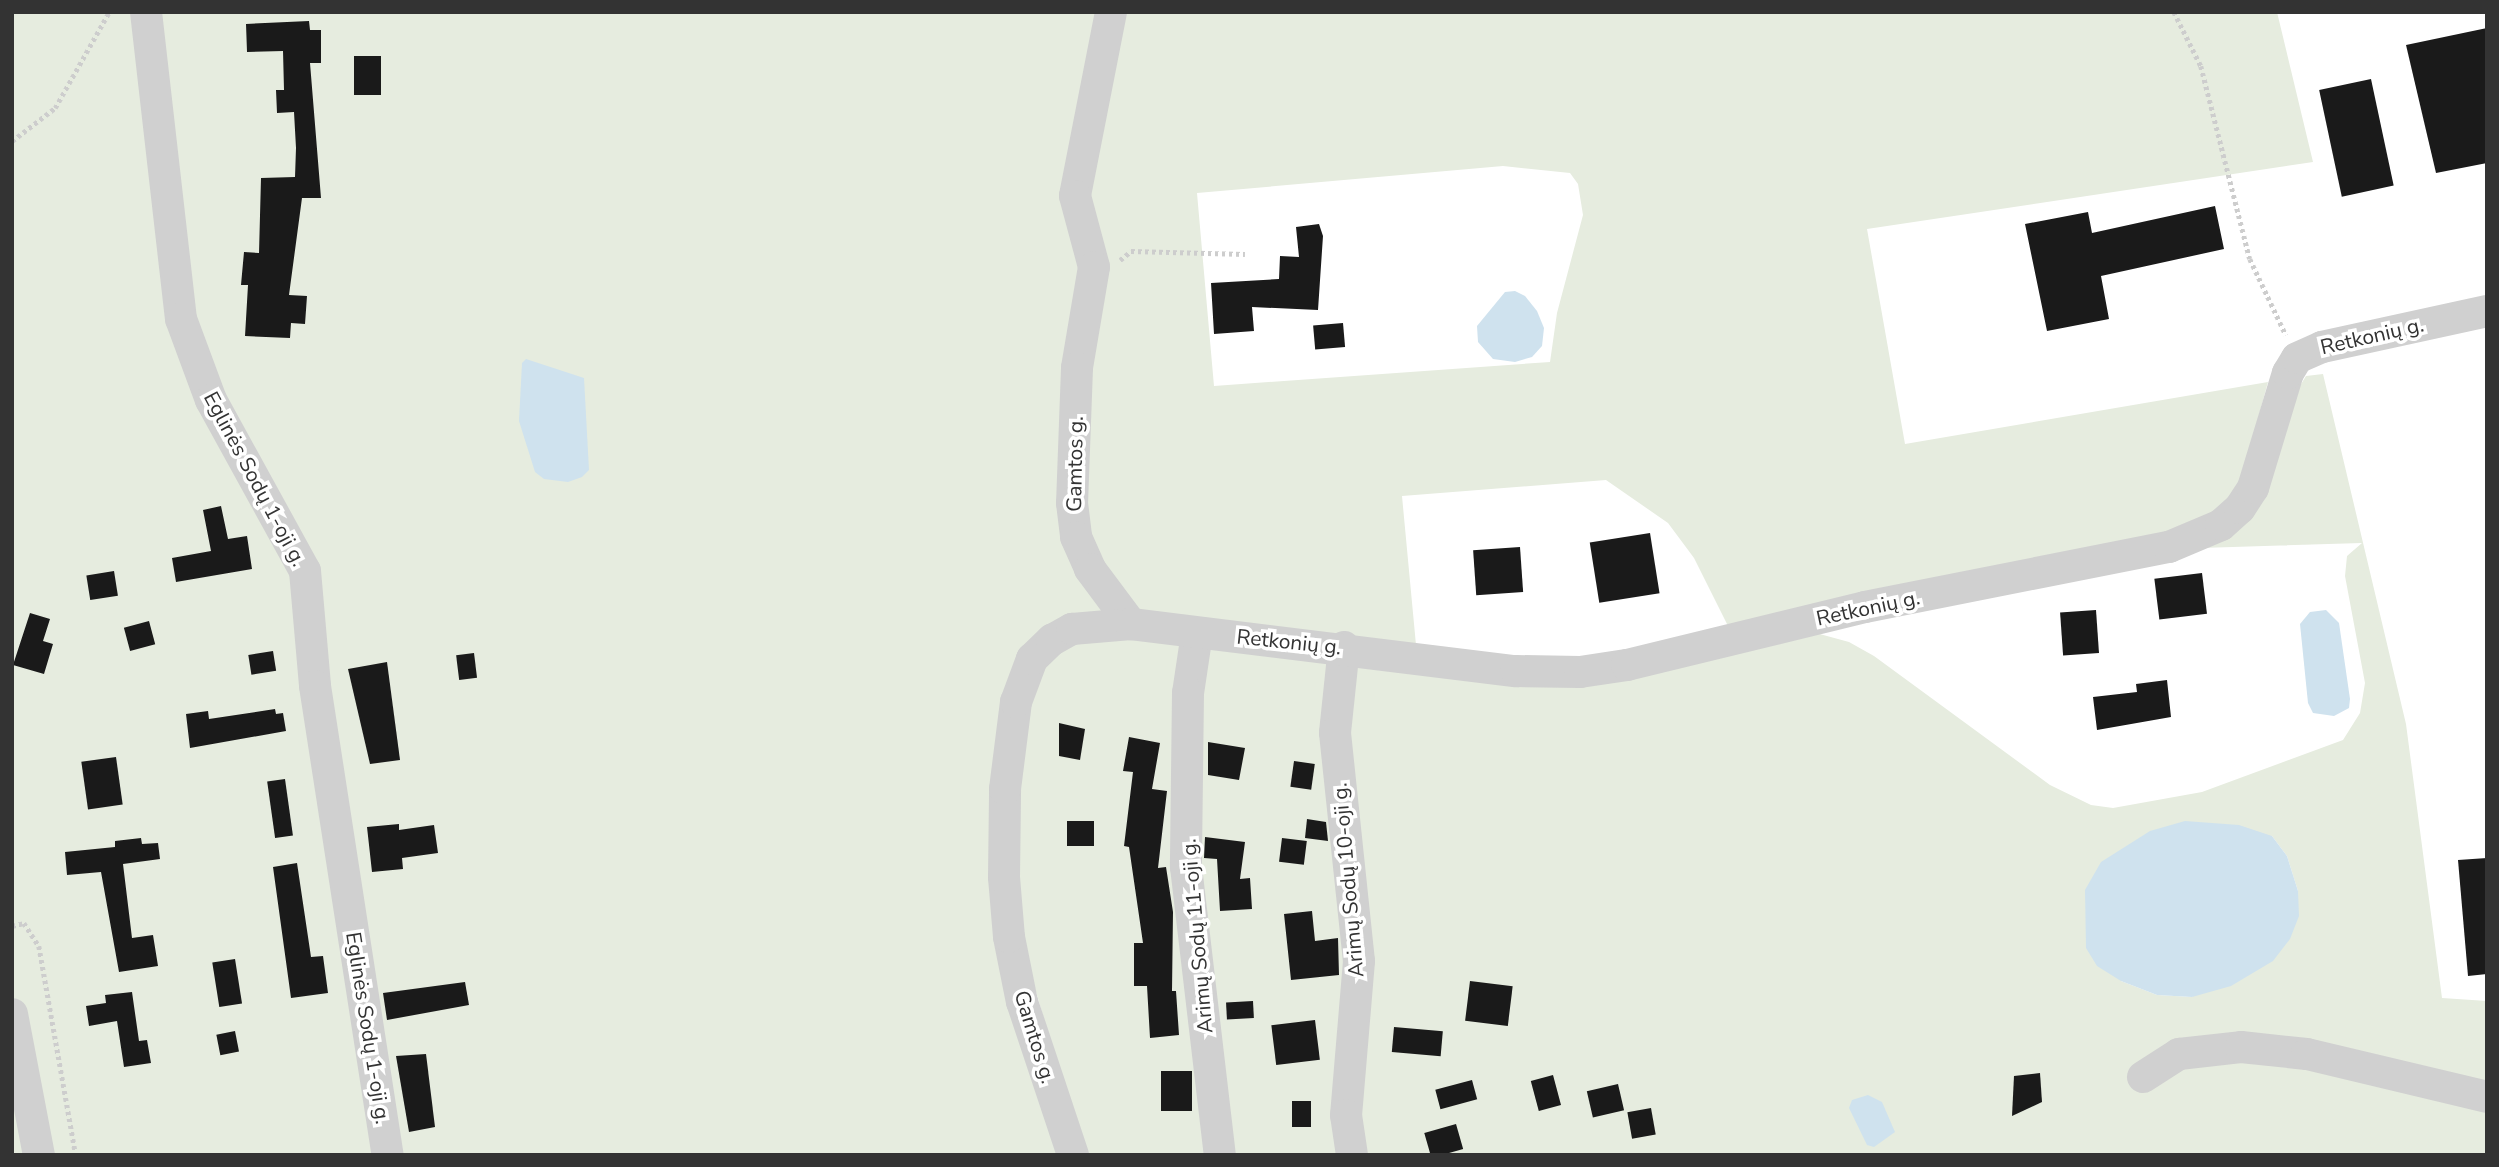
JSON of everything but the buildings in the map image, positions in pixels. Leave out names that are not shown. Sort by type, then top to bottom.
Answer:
[{"type":"street","name":"Eglinės Sodų 1-oji g.","points":[[146,12],[181,319],[211,400],[306,571],[313,673],[388,1155]]},
{"type":"street","name":"Gamtos g.","points":[[1111,12],[1075,196],[1094,267],[1077,368],[1072,503],[1076,537],[1090,569],[1131,624]]},
{"type":"street","name":"Retkonių g.","points":[[1131,624],[1344,647],[1516,671],[1580,672],[1627,665],[1865,607],[2169,547],[2210,531],[2240,508],[2253,488],[2288,373],[2297,358],[2322,347],[2487,311]]},
{"type":"street","name":"Gamtos g.","points":[[1073,1155],[1022,1002],[1009,937],[1005,789],[1016,702],[1032,659],[1072,628],[1131,624]]},
{"type":"street","name":"Arimų Sodų 11-oji g.","points":[[1197,633],[1188,693],[1186,867],[1220,1155]]},
{"type":"street","name":"Arimų Sodų 10-oji g.","points":[[1344,647],[1335,733],[1359,961],[1346,1115],[1352,1155]]},
{"type":"street","points":[[12,1014],[39,1155]]},
{"type":"street","points":[[2143,1077],[2179,1054],[2241,1047],[2307,1054],[2487,1097]]},
{"type":"path","points":[[12,141],[55,108],[109,12]]},
{"type":"path","points":[[2174,12],[2201,66],[2250,259],[2297,358]]},
{"type":"path","points":[[1090,286],[1131,251],[1245,254]]},
{"type":"path","points":[[12,926],[24,923],[39,946],[76,1155]]},
{"type":"shaded area","points":[[12,12],[2277,12],[2313,162],[1867,229],[1905,444],[2268,382],[2237,495],[2219,516],[2183,530],[1730,630],[1694,558],[1668,523],[1606,480],[1402,496],[1416,645],[1132,614],[1029,641],[994,880],[1059,1155],[12,1155]],"holes":[[[1503,166],[1570,173],[1578,184],[1583,215],[1557,313],[1550,362],[1214,386],[1197,193]]]},
{"type":"shaded area","points":[[2323,374],[2406,724],[2442,998],[2487,1001],[2487,1155],[1084,1155],[1024,951],[1014,840],[1024,707],[1036,676],[1056,654],[1078,640],[1116,634],[1444,672],[1816,633],[1849,642],[1874,656],[2050,785],[2091,805],[2113,808],[2202,792],[2343,740],[2360,713],[2365,683],[2345,576],[2347,556],[2362,543],[2201,548],[2306,376]],"holes":[[[2272,836],[2287,856],[2298,891],[2192,997],[2157,995],[2121,981]]]},
{"type":"water","points":[[1515,291],[1525,296],[1537,311],[1544,328],[1542,346],[1532,357],[1515,362],[1493,359],[1478,342],[1477,326],[1505,292]]},
{"type":"water","points":[[526,359],[584,378],[589,470],[582,477],[568,482],[544,479],[535,472],[519,421],[522,363]]},
{"type":"water","points":[[2326,610],[2339,623],[2350,699],[2349,708],[2334,716],[2313,713],[2308,703],[2300,624],[2310,612]]},
{"type":"water","points":[[2185,821],[2239,825],[2272,836],[2287,856],[2298,891],[2299,916],[2290,939],[2273,961],[2231,986],[2192,997],[2157,995],[2121,981],[2097,966],[2086,948],[2085,890],[2101,862],[2150,831]]},
{"type":"water","points":[[1868,1095],[1882,1102],[1895,1132],[1874,1147],[1867,1145],[1849,1108],[1852,1100]]}]
